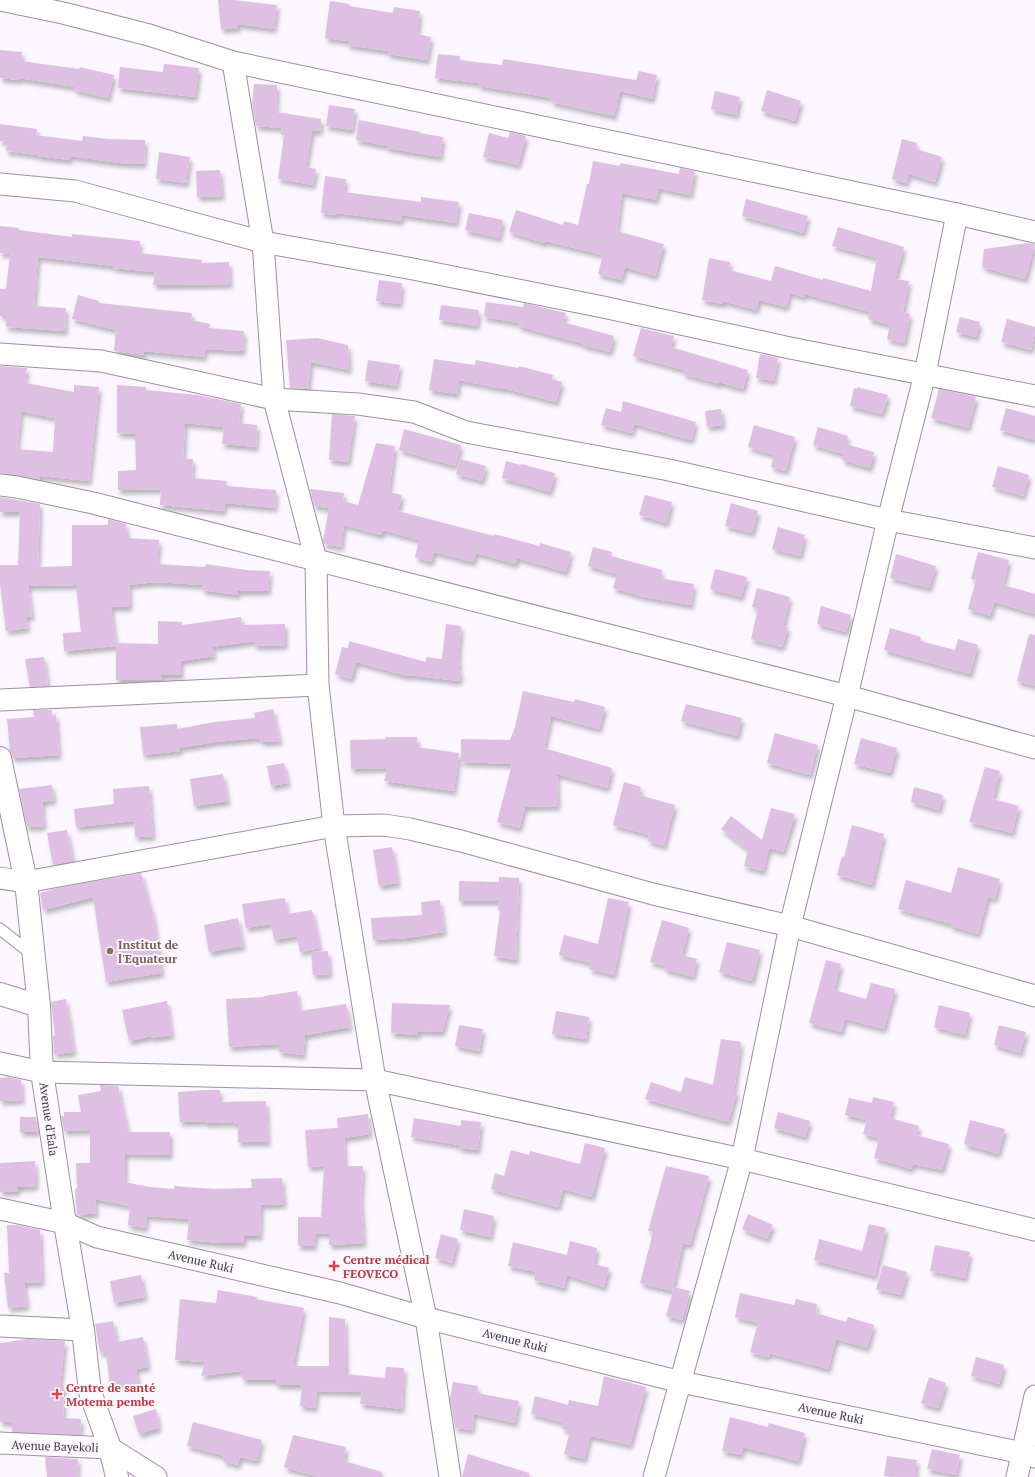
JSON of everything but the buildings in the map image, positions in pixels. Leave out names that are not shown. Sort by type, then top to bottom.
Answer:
[{"type":"street","points":[[0,0],[149,35],[233,62],[957,214],[1035,232]]},
{"type":"street","points":[[233,62],[263,242],[274,399],[316,560],[318,684],[334,826],[375,1080],[426,1318],[450,1477]]},
{"type":"street","points":[[0,184],[75,191],[263,242],[413,269],[602,307],[790,348],[1035,396]]},
{"type":"street","points":[[654,1477],[742,1159],[790,926],[847,696],[888,520],[925,374],[957,214]]},
{"type":"street","points":[[0,354],[101,362],[274,399],[358,404],[414,412],[466,432],[669,470],[888,520],[1035,548]]},
{"type":"street","points":[[0,485],[93,503],[847,696],[1035,748]]},
{"type":"street","points":[[0,700],[318,684]]},
{"type":"street","name":"Avenue d'Eala","points":[[0,758],[26,882],[39,1006],[42,1072],[83,1330],[90,1392],[110,1448],[117,1477]]},
{"type":"street","points":[[0,878],[26,882],[334,826],[384,825],[410,829],[460,841],[654,894],[790,926],[1035,996]]},
{"type":"street","points":[[0,994],[39,1006]]},
{"type":"street","points":[[0,1063],[42,1072],[375,1080],[742,1159],[1035,1230]]},
{"type":"street","name":"Avenue Ruki","points":[[0,1209],[65,1224],[97,1237],[340,1293],[426,1318],[681,1382],[1029,1455]]},
{"type":"street","points":[[0,1326],[83,1330]]},
{"type":"street","points":[[1017,1477],[1029,1455],[1035,1396]]},
{"type":"street","name":"Avenue Bayekoli","points":[[0,1443],[110,1448]]},
{"type":"street","points":[[110,1448],[156,1477]]},
{"type":"lane","points":[[0,929],[34,955]]},
{"type":"place","name":"Institut de l'Equateur","points":[[110,951]]},
{"type":"place","name":"Centre médical FEOVECO","points":[[334,1266]]},
{"type":"place","name":"Centre de santé Motema pembe","points":[[57,1394]]}]
